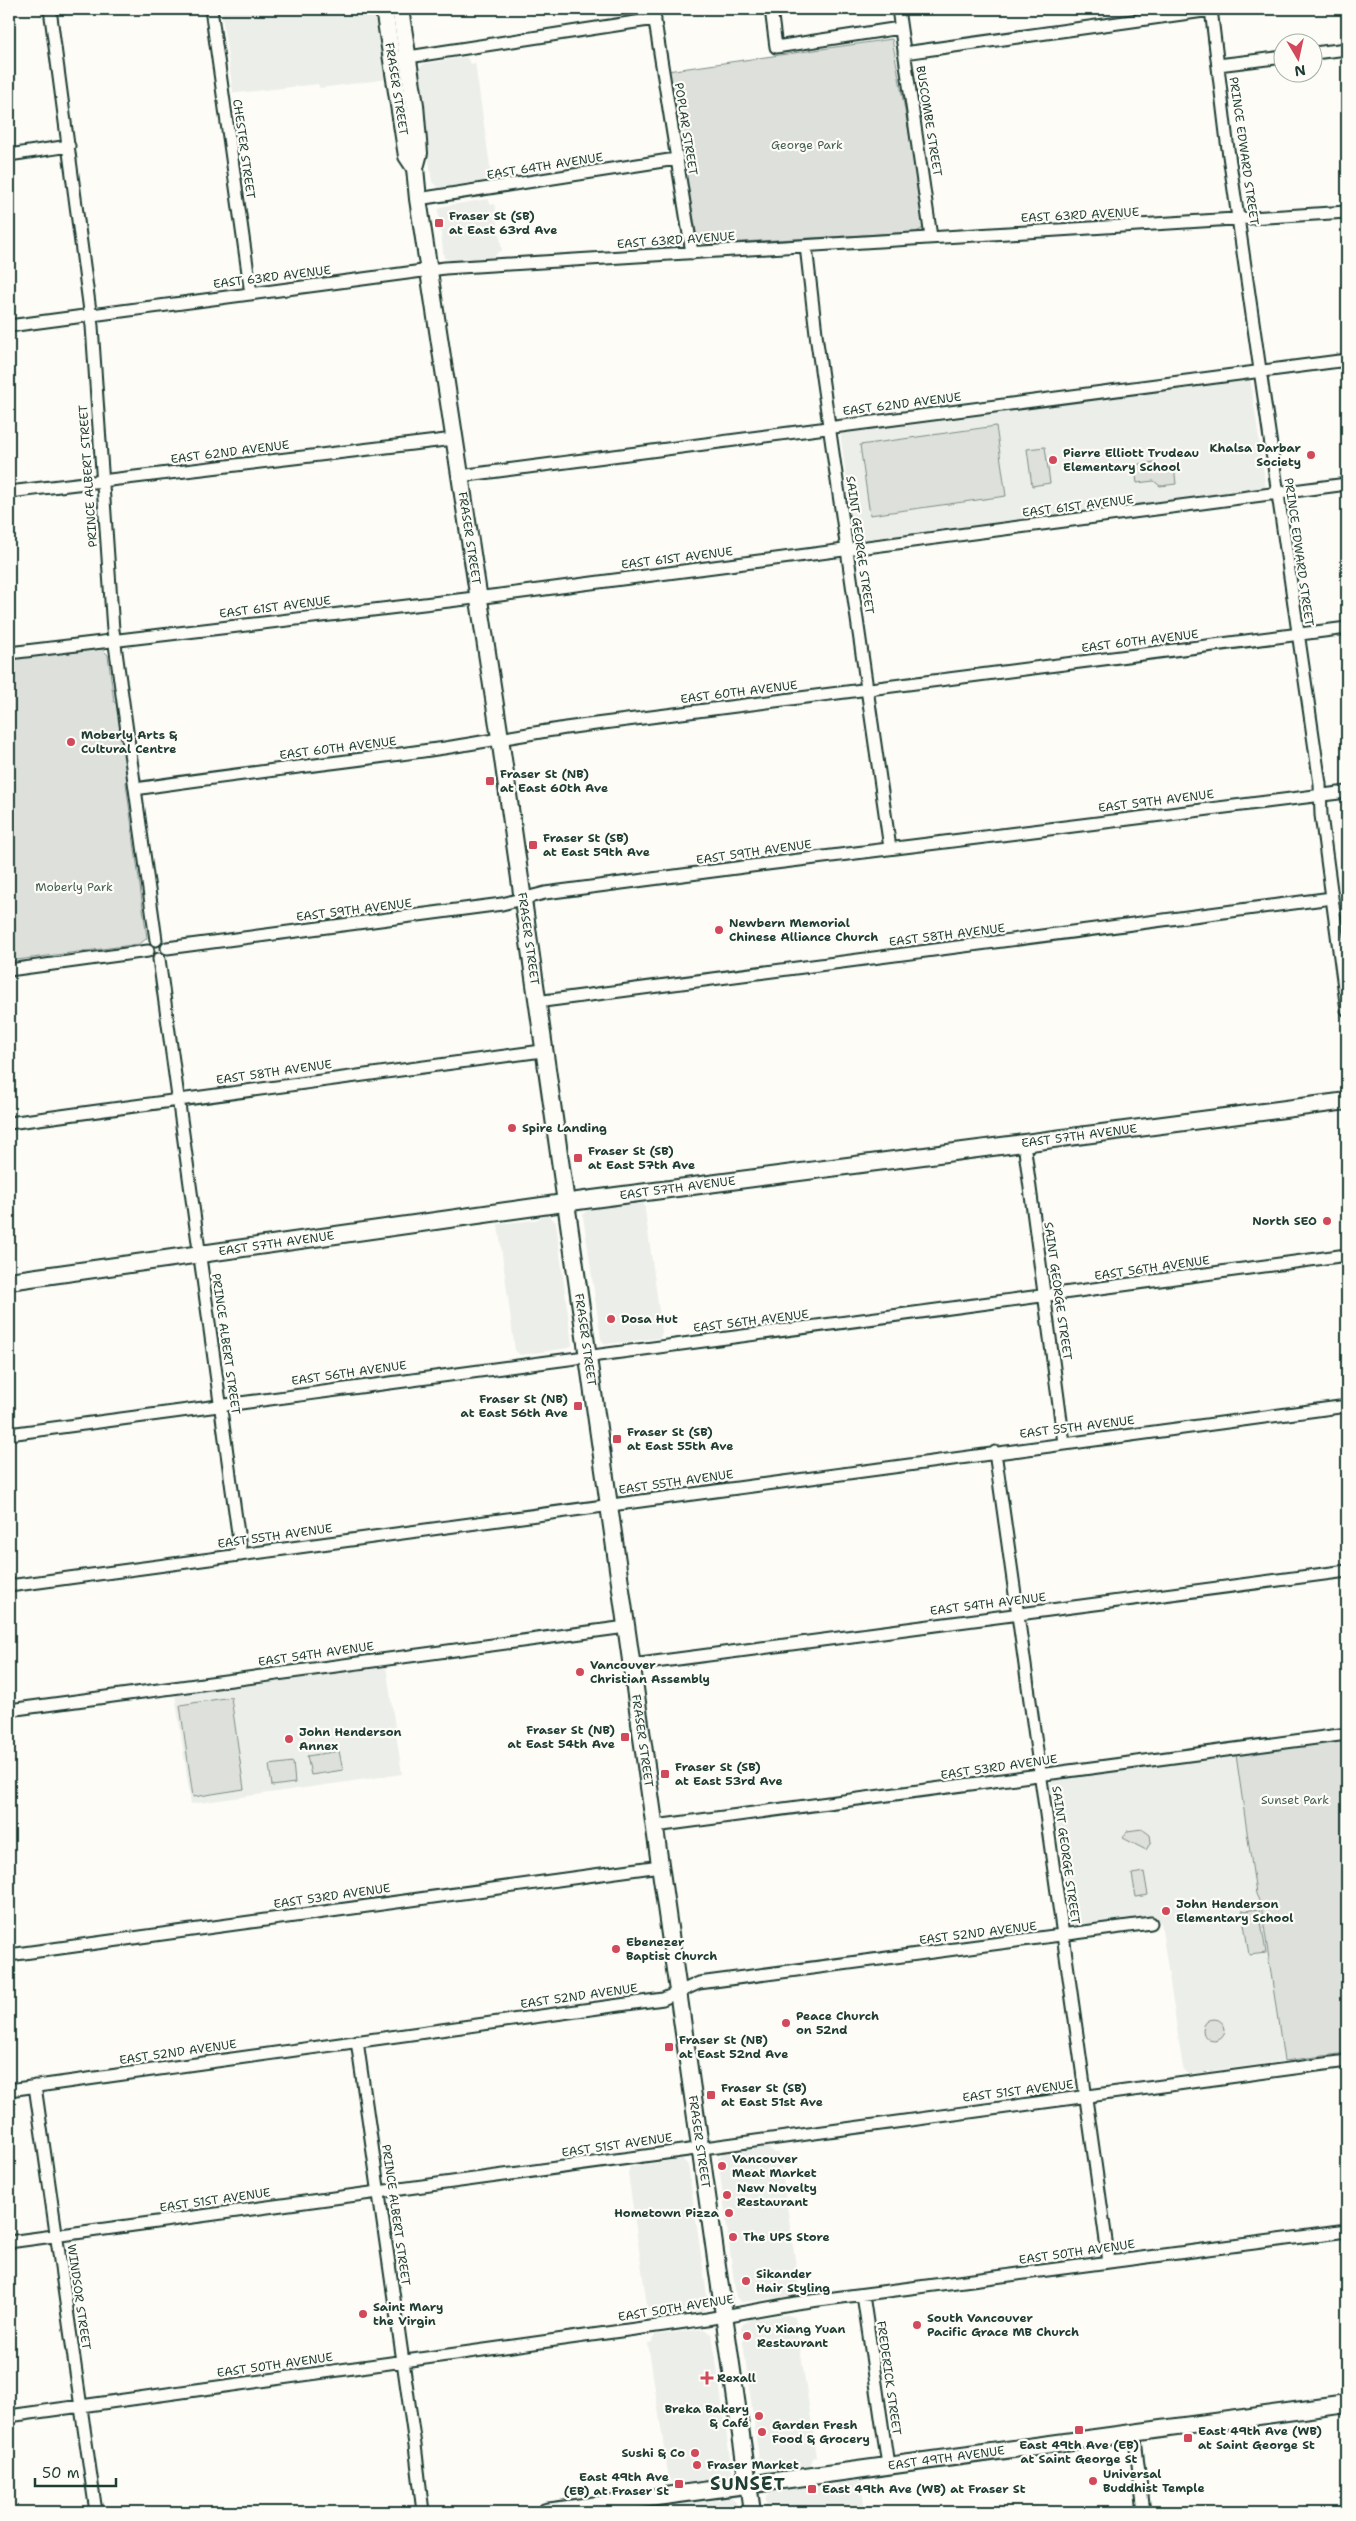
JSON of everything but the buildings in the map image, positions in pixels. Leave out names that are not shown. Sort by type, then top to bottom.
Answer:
[{"type":"street","name":"PRINCE ALBERT STREET","points":[[50,9],[90,314],[114,640],[156,940]]},
{"type":"street","name":"CHESTER STREET","points":[[211,9],[251,294]]},
{"type":"street","name":"FRASER STREET","points":[[384,9],[407,156],[415,168]]},
{"type":"street","name":"FRASER STREET","points":[[400,9],[408,57],[419,154],[415,168],[418,199],[500,738],[542,1050],[588,1356],[752,2512]]},
{"type":"street","points":[[771,9],[776,47],[900,28]]},
{"type":"street","name":"BUSCOMBE STREET","points":[[898,9],[931,238]]},
{"type":"street","points":[[904,53],[1211,9]]},
{"type":"street","name":"PRINCE EDWARD STREET","points":[[1211,9],[1239,219],[1262,371],[1296,635],[1320,795],[1332,898],[1343,945],[1347,1010]]},
{"type":"street","points":[[392,59],[654,14]]},
{"type":"street","name":"POPLAR STREET","points":[[654,14],[692,253]]},
{"type":"street","points":[[1324,52],[1347,49]]},
{"type":"street","points":[[1218,65],[1274,58]]},
{"type":"street","points":[[9,155],[69,146]]},
{"type":"street","name":"EAST 64TH AVENUE","points":[[418,199],[676,159]]},
{"type":"street","name":"EAST 63RD AVENUE","points":[[9,326],[429,270],[1347,212]]},
{"type":"street","name":"SAINT GEORGE STREET","points":[[806,246],[846,550],[890,848]]},
{"type":"street","name":"EAST 62ND AVENUE","points":[[460,476],[1347,360]]},
{"type":"street","name":"EAST 62ND AVENUE","points":[[9,492],[454,439]]},
{"type":"street","name":"EAST 61ST AVENUE","points":[[9,653],[846,550],[1347,484]]},
{"type":"street","name":"EAST 60TH AVENUE","points":[[135,789],[429,750],[500,738],[1347,628]]},
{"type":"street","name":"EAST 59TH AVENUE","points":[[167,948],[502,904],[522,898],[890,848],[1347,792]]},
{"type":"street","name":"EAST 58TH AVENUE","points":[[536,1002],[1332,898]]},
{"type":"street","points":[[156,940],[164,943],[167,948],[164,956],[158,959],[151,956],[148,951],[149,945],[156,940]]},
{"type":"street","points":[[9,970],[148,951]]},
{"type":"street","name":"PRINCE ALBERT STREET","points":[[158,959],[241,1555]]},
{"type":"street","name":"EAST 58TH AVENUE","points":[[9,1123],[542,1050]]},
{"type":"street","name":"EAST 57TH AVENUE","points":[[9,1281],[564,1203],[1347,1101]]},
{"type":"street","name":"SAINT GEORGE STREET","points":[[1024,1143],[1064,1443]]},
{"type":"street","name":"EAST 56TH AVENUE","points":[[9,1434],[221,1404],[1045,1297],[1347,1255]]},
{"type":"street","name":"EAST 55TH AVENUE","points":[[9,1586],[1347,1406]]},
{"type":"street","name":"SAINT GEORGE STREET","points":[[995,1452],[1109,2262]]},
{"type":"street","name":"EAST 54TH AVENUE","points":[[632,1665],[1347,1571]]},
{"type":"street","name":"EAST 54TH AVENUE","points":[[9,1710],[626,1627]]},
{"type":"street","name":"EAST 53RD AVENUE","points":[[655,1826],[1347,1734]]},
{"type":"street","name":"EAST 53RD AVENUE","points":[[9,1955],[660,1866]]},
{"type":"street","name":"EAST 52ND AVENUE","points":[[9,2090],[663,1999],[699,1983],[1151,1923]]},
{"type":"street","name":"PRINCE ALBERT STREET","points":[[356,2041],[403,2360],[423,2512]]},
{"type":"street","name":"EAST 51ST AVENUE","points":[[9,2242],[700,2147],[1347,2061]]},
{"type":"street","name":"WINDSOR STREET","points":[[35,2086],[96,2512]]},
{"type":"street","name":"EAST 50TH AVENUE","points":[[9,2416],[863,2295],[1347,2230]]},
{"type":"street","name":"FREDERICK STREET","points":[[863,2295],[888,2465]]},
{"type":"street","name":"EAST 49TH AVENUE","points":[[546,2512],[586,2509],[748,2484],[1347,2404]]},
{"type":"street","points":[[1134,2432],[1144,2512]]},
{"type":"shaded area","points":[[221,9],[379,9],[388,79],[320,88],[318,84],[233,92]]},
{"type":"shaded area","points":[[466,57],[471,64],[475,63],[491,173],[487,173],[484,181],[439,188],[432,182],[417,70],[423,64]]},
{"type":"shaded area","points":[[488,199],[491,205],[495,204],[502,251],[498,252],[493,258],[451,260],[444,258],[438,210],[444,206]]},
{"type":"shaded area","name":"Pierre Elliott Trudeau Elementary School","points":[[1250,377],[1266,488],[855,545],[840,431]]},
{"type":"shaded area","points":[[644,1203],[662,1332],[660,1338],[605,1344],[601,1339],[583,1215],[587,1210]]},
{"type":"shaded area","points":[[545,1215],[550,1216],[556,1223],[572,1345],[568,1348],[520,1355],[515,1350],[498,1224],[536,1220]]},
{"type":"shaded area","name":"John Henderson Annex","points":[[386,1666],[402,1774],[191,1804],[175,1694]]},
{"type":"shaded area","name":"John Henderson Elementary School","points":[[1236,1755],[1256,1894],[1261,1905],[1284,2061],[1188,2074],[1183,2068],[1161,1923],[1157,1919],[1148,1917],[1071,1927],[1054,1800],[1049,1788],[1051,1782],[1057,1779]]},
{"type":"shaded area","points":[[768,2147],[775,2153],[779,2153],[800,2292],[793,2296],[741,2302],[736,2297],[718,2158],[723,2153]]},
{"type":"shaded area","points":[[682,2159],[688,2165],[708,2303],[702,2311],[652,2318],[648,2312],[628,2173],[630,2167]]},
{"type":"shaded area","points":[[787,2315],[795,2317],[817,2457],[813,2458],[810,2466],[766,2471],[760,2466],[741,2328],[743,2324],[751,2319]]},
{"type":"shaded area","points":[[704,2329],[712,2335],[732,2472],[729,2477],[675,2484],[669,2480],[648,2343],[652,2342],[655,2335]]},
{"type":"shaded area","points":[[861,2480],[865,2512],[766,2512],[766,2496],[771,2492],[821,2485],[826,2490],[834,2489],[838,2483]]},
{"type":"shaded area","points":[[731,2498],[736,2502],[738,2512],[673,2512],[677,2506]]},
{"type":"green space","name":"George Park","points":[[892,39],[925,220],[922,229],[916,232],[707,244],[700,242],[697,237],[667,71]]},
{"type":"green space","points":[[996,426],[1006,496],[870,515],[860,445]]},
{"type":"green space","points":[[1045,447],[1050,483],[1032,486],[1027,449]]},
{"type":"green space","points":[[1155,462],[1156,468],[1174,466],[1176,484],[1160,486],[1154,481],[1137,483],[1135,469],[1139,464]]},
{"type":"green space","name":"Moberly Park","points":[[102,649],[108,655],[114,702],[122,712],[120,725],[123,728],[129,775],[126,783],[147,938],[140,944],[9,961],[9,659]]},
{"type":"green space","points":[[231,1697],[244,1789],[193,1797],[180,1705]]},
{"type":"green space","name":"Sunset Park","points":[[1347,1740],[1347,2053],[1284,2061],[1261,1905],[1256,1894],[1236,1755]]},
{"type":"green space","points":[[339,1751],[343,1770],[311,1775],[307,1756]]},
{"type":"green space","points":[[293,1762],[295,1783],[272,1786],[269,1765]]},
{"type":"green space","points":[[1142,1829],[1150,1835],[1151,1842],[1146,1850],[1123,1838],[1127,1831]]},
{"type":"green space","points":[[1144,1872],[1148,1895],[1136,1897],[1132,1874]]},
{"type":"green space","points":[[1259,1909],[1266,1953],[1249,1955],[1242,1911]]},
{"type":"green space","points":[[1214,2019],[1222,2022],[1225,2030],[1222,2038],[1214,2041],[1206,2038],[1203,2030],[1206,2022]]},
{"type":"place","name":"Fraser St (SB) at East 63rd Ave","points":[[439,223]]},
{"type":"place","name":"Khalsa Darbar Society","points":[[1311,455]]},
{"type":"place","name":"Pierre Elliott Trudeau Elementary School","points":[[1053,460]]},
{"type":"place","name":"Moberly Arts & Cultural Centre","points":[[71,742]]},
{"type":"place","name":"Fraser St (NB) at East 60th Ave","points":[[490,781]]},
{"type":"place","name":"Fraser St (SB) at East 59th Ave","points":[[533,845]]},
{"type":"place","name":"Newbern Memorial Chinese Alliance Church","points":[[719,930]]},
{"type":"place","name":"Spire Landing","points":[[512,1128]]},
{"type":"place","name":"Fraser St (SB) at East 57th Ave","points":[[578,1158]]},
{"type":"place","name":"North SEO","points":[[1327,1221]]},
{"type":"place","name":"Dosa Hut","points":[[611,1319]]},
{"type":"place","name":"Fraser St (NB) at East 56th Ave","points":[[578,1406]]},
{"type":"place","name":"Fraser St (SB) at East 55th Ave","points":[[617,1439]]},
{"type":"place","name":"Vancouver Christian Assembly","points":[[580,1672]]},
{"type":"place","name":"Fraser St (NB) at East 54th Ave","points":[[625,1737]]},
{"type":"place","name":"John Henderson Annex","points":[[289,1739]]},
{"type":"place","name":"Fraser St (SB) at East 53rd Ave","points":[[665,1774]]},
{"type":"place","name":"John Henderson Elementary School","points":[[1166,1911]]},
{"type":"place","name":"Ebenezer Baptist Church","points":[[616,1949]]},
{"type":"place","name":"Peace Church on 52nd","points":[[786,2023]]},
{"type":"place","name":"Fraser St (NB) at East 52nd Ave","points":[[669,2047]]},
{"type":"place","name":"Fraser St (SB) at East 51st Ave","points":[[711,2095]]},
{"type":"place","name":"Vancouver Meat Market","points":[[722,2166]]},
{"type":"place","name":"New Novelty Restaurant","points":[[727,2195]]},
{"type":"place","name":"Hometown Pizza","points":[[729,2213]]},
{"type":"place","name":"The UPS Store","points":[[733,2237]]},
{"type":"place","name":"Sikander Hair Styling","points":[[746,2281]]},
{"type":"place","name":"Saint Mary the Virgin","points":[[363,2314]]},
{"type":"place","name":"South Vancouver Pacific Grace MB Church","points":[[917,2325]]},
{"type":"place","name":"Yu Xiang Yuan Restaurant","points":[[747,2336]]},
{"type":"place","name":"Rexall","points":[[707,2378]]},
{"type":"place","name":"Breka Bakery & Café","points":[[759,2416]]},
{"type":"place","name":"East 49th Ave (EB) at Saint George St","points":[[1079,2430]]},
{"type":"place","name":"Garden Fresh Food & Grocery","points":[[762,2432]]},
{"type":"place","name":"East 49th Ave (WB) at Saint George St","points":[[1188,2438]]},
{"type":"place","name":"Sushi & Co","points":[[695,2453]]},
{"type":"place","name":"Fraser Market","points":[[697,2465]]},
{"type":"place","name":"Universal Buddhist Temple","points":[[1093,2481]]},
{"type":"place","name":"East 49th Ave (EB) at Fraser St","points":[[679,2484]]},
{"type":"place","name":"East 49th Ave (WB) at Fraser St","points":[[812,2489]]},
{"type":"district","name":"SUNSET","points":[[748,2484]]}]
